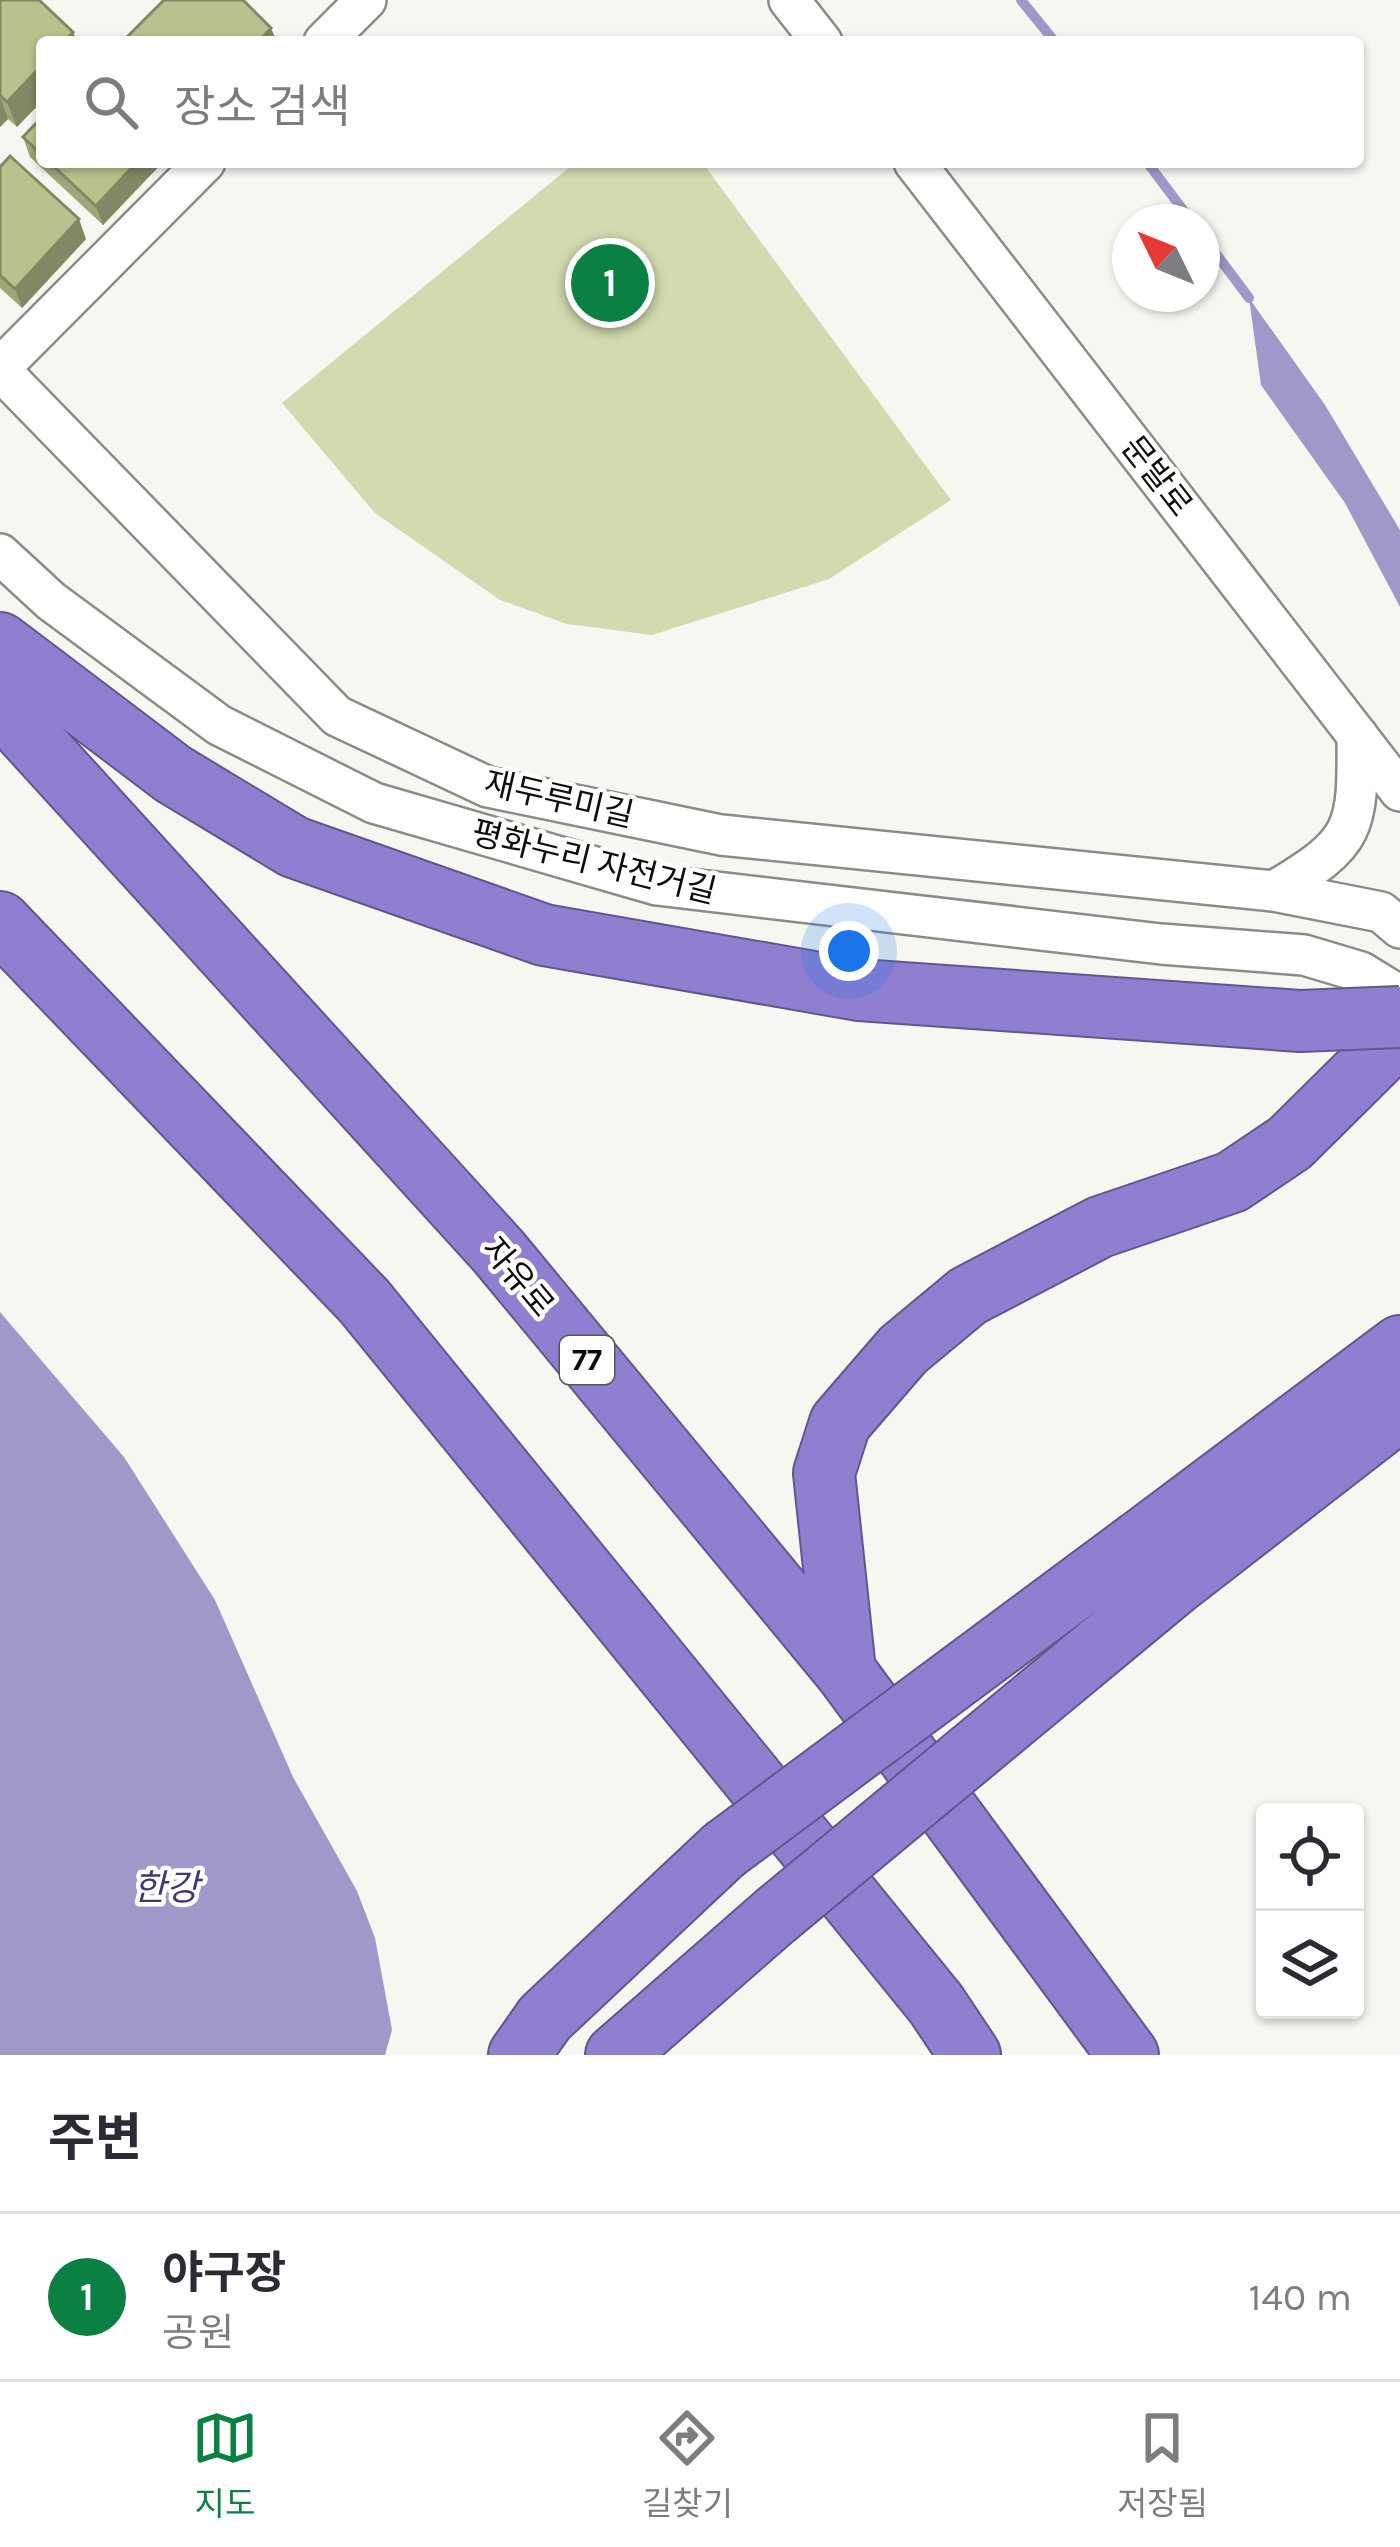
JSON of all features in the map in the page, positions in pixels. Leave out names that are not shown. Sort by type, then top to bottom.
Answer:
[{"type":"highway","points":[[0,643],[173,774],[294,847],[544,935],[860,990],[1300,1021],[1400,1017]]},
{"type":"highway","name":"자유로","points":[[0,704],[498,1251],[845,1671],[1128,2055]]},
{"type":"highway","points":[[0,922],[364,1301],[956,2038]]},
{"type":"highway","points":[[845,1671],[824,1473],[840,1423],[891,1364],[968,1296],[1100,1227],[1232,1182],[1290,1143],[1389,1057]]},
{"type":"highway","points":[[616,2055],[1400,1346]]},
{"type":"highway","points":[[519,2055],[544,2018],[724,1850],[1156,1563],[1400,1411]]},
{"type":"street","points":[[331,36],[366,0]]},
{"type":"street","points":[[789,0],[816,36]]},
{"type":"street","points":[[0,369],[199,168]]},
{"type":"street","name":"문발로","points":[[919,168],[1400,791]]},
{"type":"street","name":"재두루미길","points":[[0,369],[337,716],[488,787],[721,836],[1274,891],[1381,912],[1400,928]]},
{"type":"street","name":"평화누리 자전거길","points":[[0,554],[51,601],[219,725],[374,803],[657,885],[1137,942],[1304,955],[1361,972],[1400,996]]},
{"type":"street","points":[[1274,891],[1321,863],[1345,839],[1358,801],[1357,735]]},
{"type":"street","points":[[1389,1057],[1400,1006]]},
{"type":"green space","points":[[569,168],[706,168],[951,500],[829,579],[652,635],[567,624],[500,600],[375,513],[282,403]]},
{"type":"water","points":[[1249,298],[1325,405],[1400,530],[1400,607],[1345,503],[1261,385]]},
{"type":"water","name":"한강","points":[[0,1312],[124,1457],[215,1600],[293,1777],[357,1891],[375,1938],[392,2030],[385,2055],[0,2055]]},
{"type":"building","points":[[0,0],[39,0],[73,32],[36,36],[36,71],[7,102],[0,95]]},
{"type":"building","points":[[164,0],[243,0],[271,28],[264,36],[128,36]]},
{"type":"building","points":[[36,123],[36,149],[23,137]]},
{"type":"building","points":[[10,156],[79,219],[15,289],[0,275],[0,167]]},
{"type":"building","points":[[55,168],[131,168],[96,206]]},
{"type":"waterway","points":[[1021,0],[1050,36]]},
{"type":"waterway","points":[[1152,168],[1178,204]]},
{"type":"waterway","points":[[1220,259],[1249,298]]},
{"type":"place","name":"야구장","points":[[610,283]]}]
